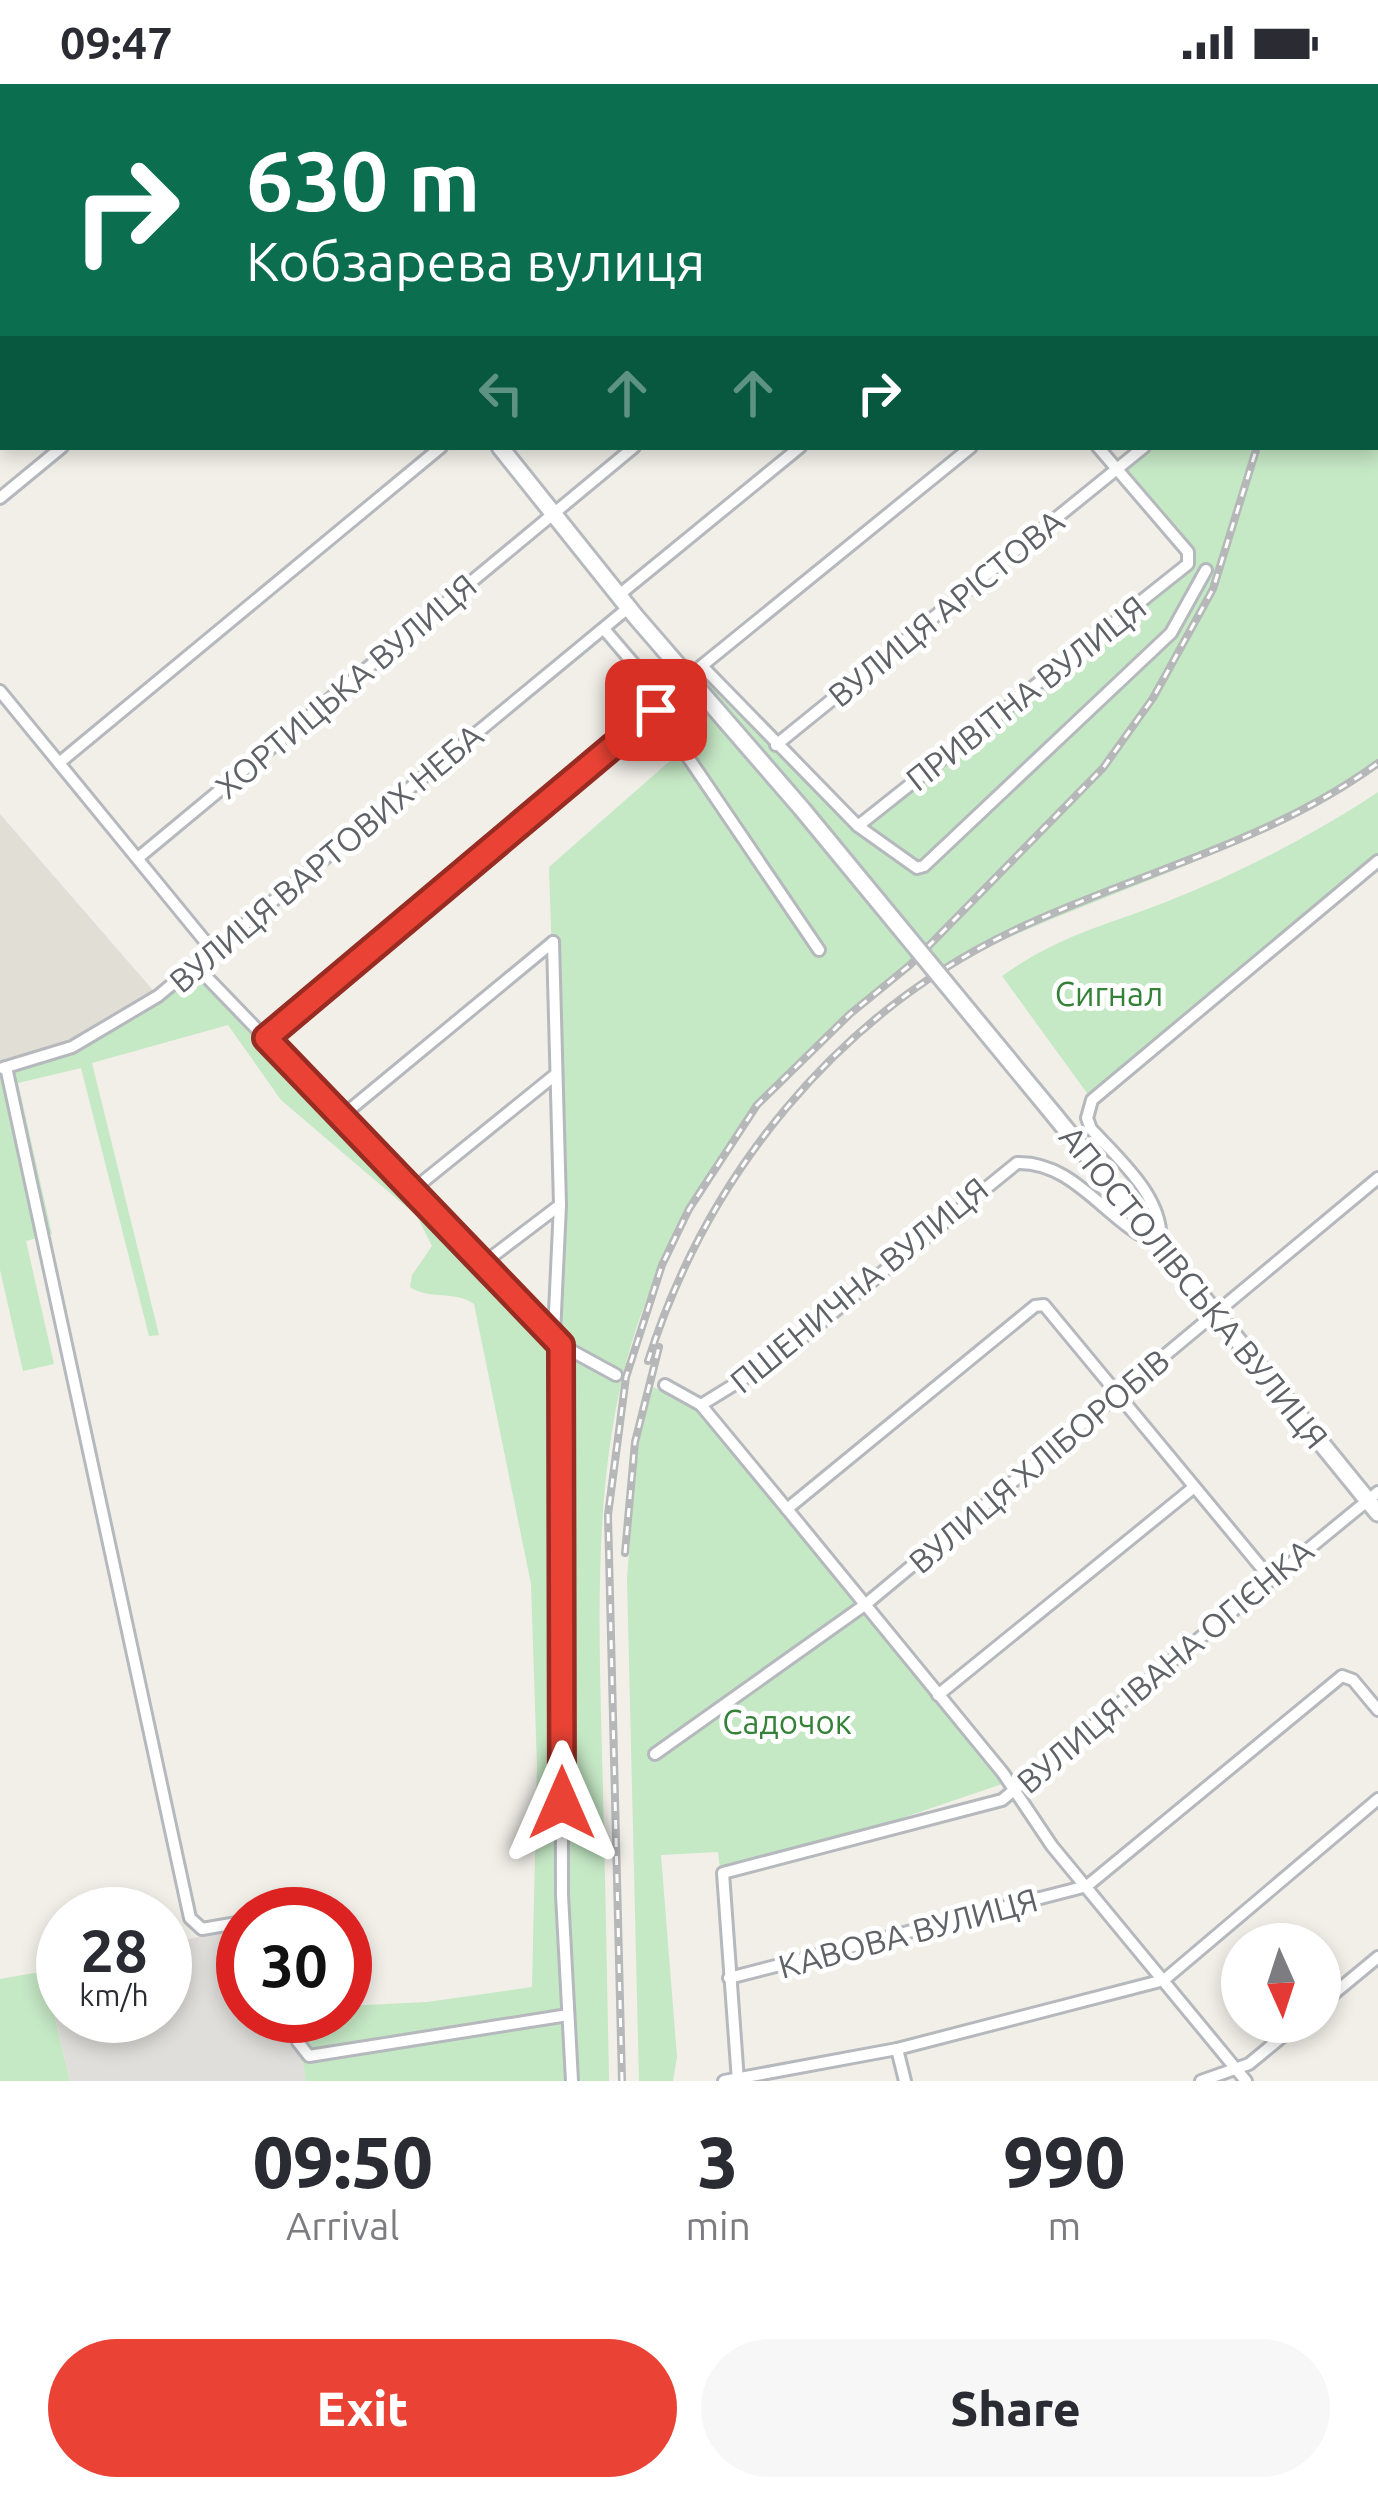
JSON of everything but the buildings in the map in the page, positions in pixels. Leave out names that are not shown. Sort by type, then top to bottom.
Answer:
[{"type":"street","points":[[0,498],[58,450]]},
{"type":"street","points":[[59,763],[437,450]]},
{"type":"street","points":[[502,450],[688,677],[966,450]]},
{"type":"street","name":"ХОРТИЦЬКА ВУЛИЦЯ","points":[[138,858],[630,450]]},
{"type":"street","name":"ВУЛИЦЯ ВАРТОВИХ НЕБА","points":[[3,1068],[94,1037],[196,966],[604,629],[797,450]]},
{"type":"street","points":[[1100,450],[1117,471]]},
{"type":"street","name":"ВУЛИЦЯ АРІСТОВА","points":[[776,746],[1141,450]]},
{"type":"street","name":"ПРИВІТНА ВУЛИЦЯ","points":[[858,826],[1188,564],[1190,557],[1117,471]]},
{"type":"street","points":[[702,665],[858,826],[916,868],[924,866],[1171,633],[1206,570]]},
{"type":"street","points":[[604,629],[644,673],[655,705],[819,950]]},
{"type":"street","name":"АПОСТОЛІВСЬКА ВУЛИЦЯ","points":[[688,677],[1374,1502]]},
{"type":"street","points":[[0,691],[213,951]]},
{"type":"street","points":[[266,1038],[655,705]]},
{"type":"street","points":[[1160,1245],[1159,1215],[1146,1193],[1091,1129],[1087,1118],[1092,1100],[1378,861]]},
{"type":"street","points":[[342,1116],[553,942],[572,2081]]},
{"type":"street","points":[[196,966],[558,1339],[616,1375]]},
{"type":"street","points":[[3,1068],[190,1918],[202,1929],[216,1927]]},
{"type":"street","points":[[414,1190],[555,1075]]},
{"type":"street","name":"ПШЕНИЧНА ВУЛИЦЯ","points":[[701,1406],[777,1358],[1017,1163],[1053,1168],[1138,1236],[1160,1245]]},
{"type":"street","name":"ВУЛИЦЯ ХЛІБОРОБІВ","points":[[655,1754],[866,1604],[1378,1178]]},
{"type":"street","points":[[484,1262],[560,1205]]},
{"type":"street","points":[[787,1509],[1035,1306],[1050,1310],[1270,1578]]},
{"type":"street","points":[[665,1385],[701,1406],[1004,1773],[1012,1793],[1242,2076]]},
{"type":"street","points":[[938,1695],[1193,1488]]},
{"type":"street","name":"ВУЛИЦЯ ІВАНА ОГІЄНКА","points":[[733,2081],[723,1874],[949,1816],[1012,1793],[1028,1774],[1270,1578],[1374,1502]]},
{"type":"street","points":[[1088,1886],[1342,1676],[1353,1680],[1378,1710]]},
{"type":"street","points":[[733,2081],[897,2049],[1164,1980],[1378,1799]]},
{"type":"street","name":"КАВОВА ВУЛИЦЯ","points":[[728,1978],[1088,1886]]},
{"type":"street","points":[[1341,1988],[1378,1957]]},
{"type":"street","points":[[299,2043],[309,2056],[568,2015]]},
{"type":"street","points":[[1201,2081],[1242,2076],[1277,2043]]},
{"type":"street","points":[[897,2049],[904,2081]]},
{"type":"shaded area","points":[[0,814],[158,996],[94,1037],[0,1068]]},
{"type":"shaded area","points":[[216,1933],[216,2043],[300,2043],[306,2081],[70,2081],[61,2043],[192,2043],[192,1938]]},
{"type":"green space","points":[[1141,450],[1378,450],[1378,763],[1274,825],[937,972],[921,954],[793,1066],[755,1108],[712,1170],[657,1274],[630,1347],[612,1430],[602,1522],[600,1615],[609,2081],[306,2081],[300,2043],[372,2043],[372,2005],[532,1987],[537,1767],[531,1584],[474,1304],[410,1287],[412,1275],[432,1246],[417,1216],[281,1100],[228,1025],[92,1063],[159,1335],[149,1336],[81,1068],[18,1083],[52,1234],[26,1241],[54,1364],[23,1371],[0,1270],[0,1069],[72,1047],[196,966],[553,1332],[560,1205],[549,867],[679,753],[656,710],[688,677],[709,673],[859,825],[1190,557],[1117,471]]},
{"type":"green space","name":"Сигнал","points":[[1378,792],[1378,861],[1092,1100],[1002,976],[1064,941],[1251,865]]},
{"type":"green space","name":"Садочок","points":[[653,1387],[701,1410],[1005,1783],[817,1847],[720,1871],[718,1852],[661,1855],[677,2057],[673,2081],[639,2081],[627,1578],[638,1443]]},
{"type":"green space","points":[[36,1973],[36,2043],[61,2043],[70,2081],[0,2081],[0,1979]]},
{"type":"railway","points":[[622,2081],[608,1515],[626,1377],[662,1265],[689,1209],[757,1105],[850,1014],[910,965],[1103,768],[1153,698],[1213,589],[1256,450]]},
{"type":"railway","points":[[648,1361],[673,1293],[743,1165],[836,1054],[891,1007],[951,965],[1015,930],[1247,836],[1336,791],[1378,763]]},
{"type":"railway","points":[[625,1553],[635,1442],[659,1347]]},
{"type":"route","points":[[562,1803],[561,1345],[266,1038],[656,710]]}]
